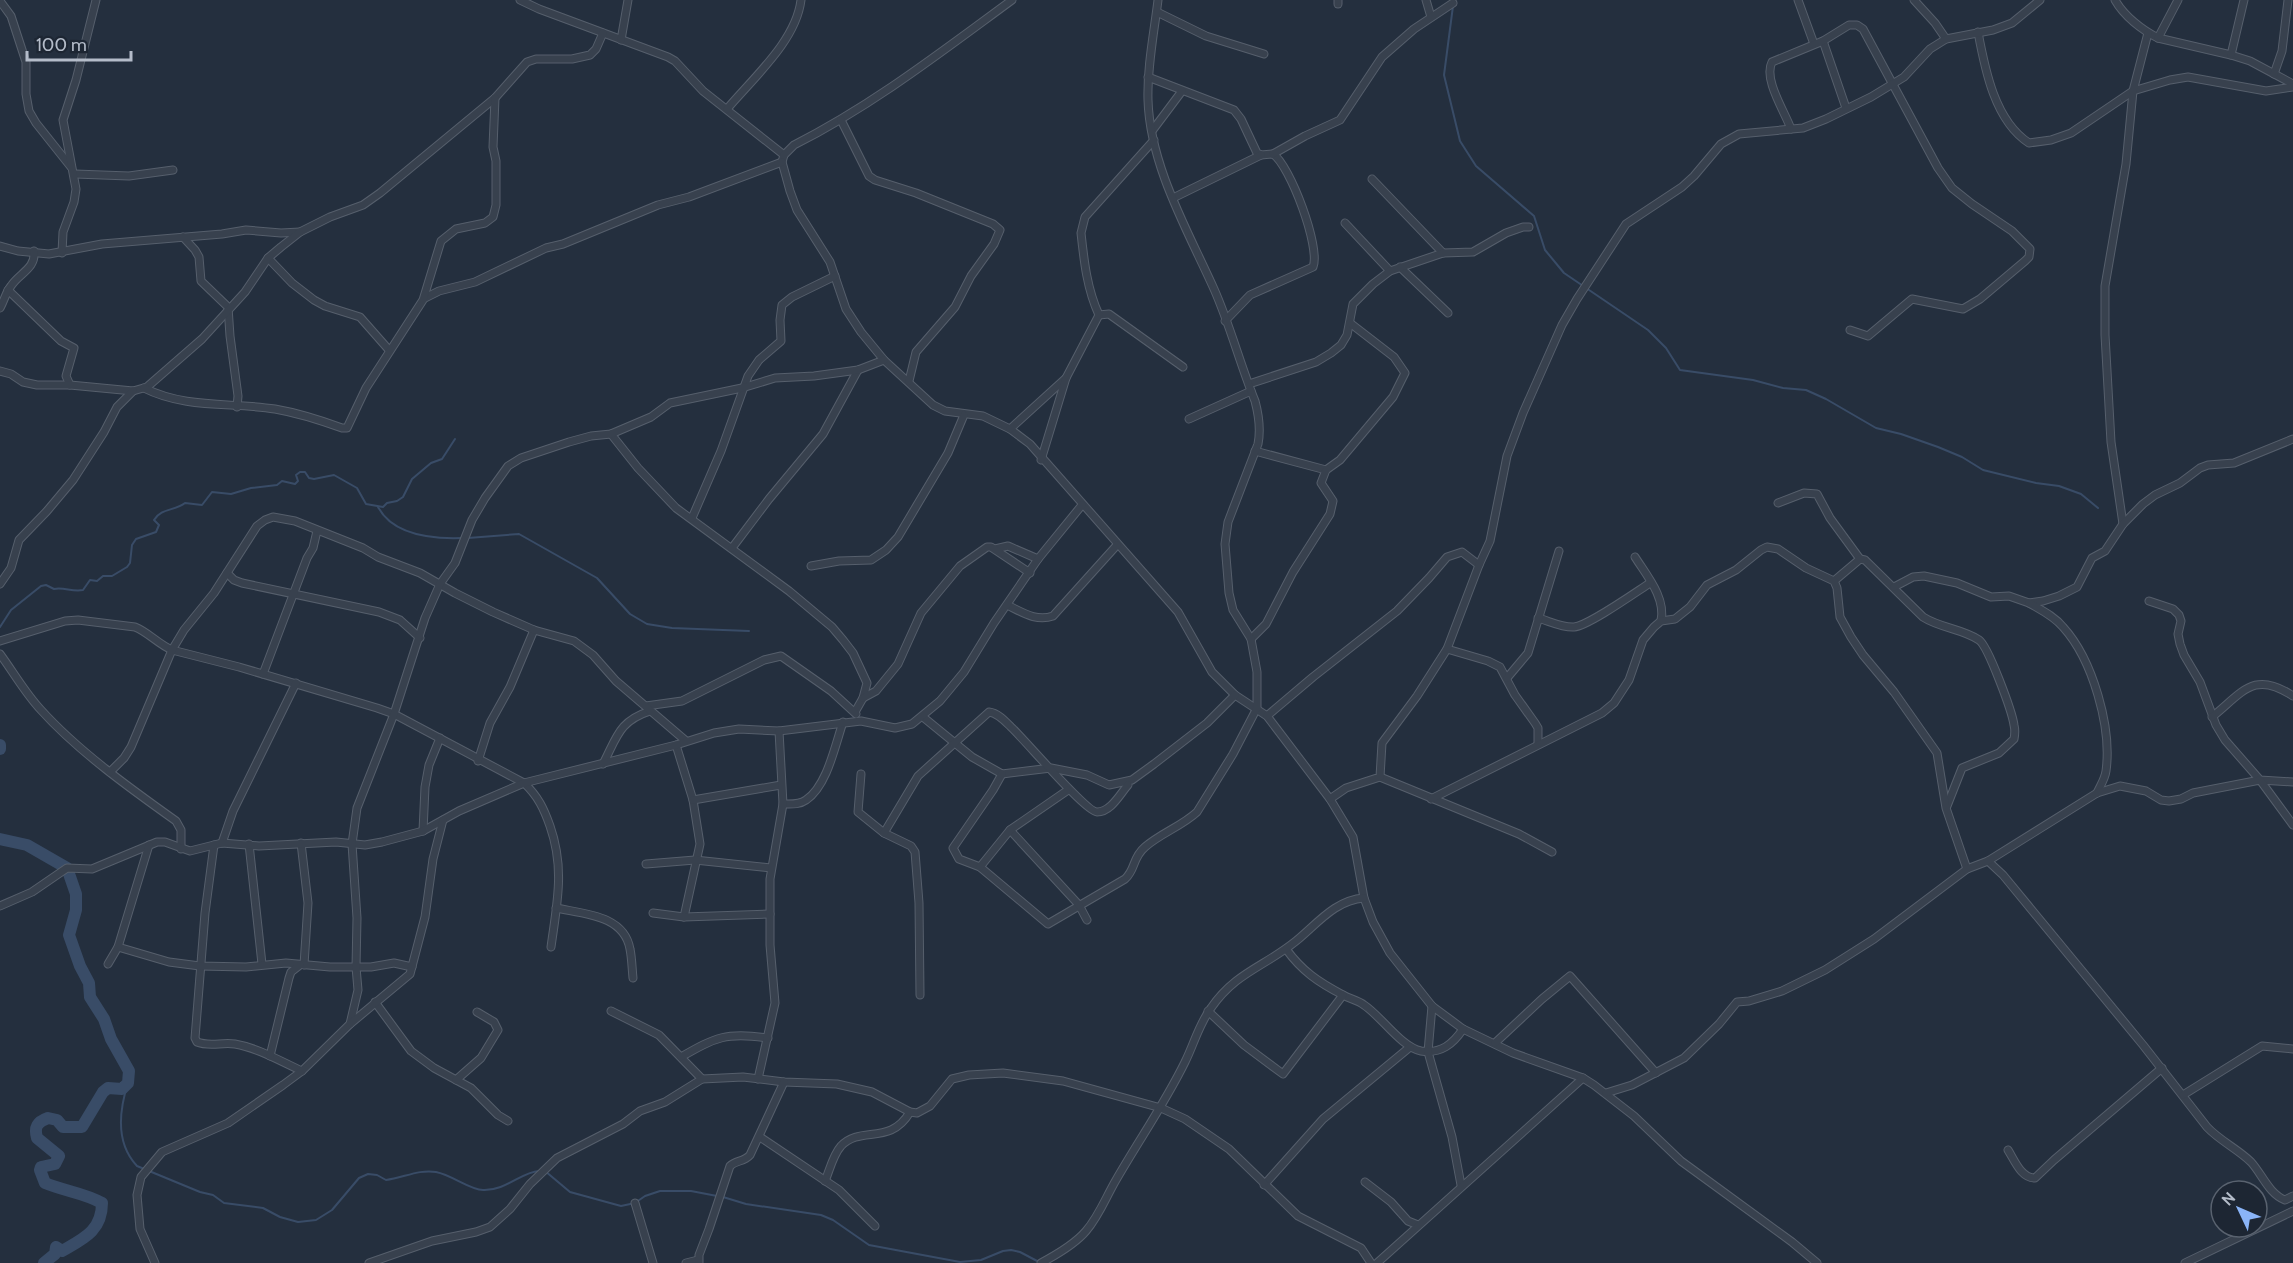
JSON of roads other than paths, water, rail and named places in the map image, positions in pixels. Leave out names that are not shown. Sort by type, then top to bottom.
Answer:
[{"type":"street","points":[[62,253],[63,232],[74,202],[76,189],[63,120],[76,80],[96,0]]},
{"type":"street","points":[[520,0],[675,61],[703,91],[727,109],[783,159],[797,210],[830,262],[840,296],[852,320],[884,360],[933,405],[945,411],[983,416],[1010,429],[1030,444],[1178,612],[1212,672],[1236,695],[1267,716],[1330,799],[1353,837],[1364,898],[1390,953],[1432,1006],[1463,1029],[1513,1053],[1583,1078],[1606,1093],[1681,1161],[1817,1263]]},
{"type":"street","points":[[621,40],[628,0]]},
{"type":"street","points":[[727,109],[789,35],[800,10],[801,0]]},
{"type":"street","points":[[423,300],[439,291],[475,282],[525,257],[658,205],[689,197],[783,159],[794,144],[841,120],[920,68],[1012,0]]},
{"type":"street","points":[[1002,774],[953,848],[959,859],[980,867],[1048,924],[1125,879],[1132,871],[1134,860],[1145,847],[1190,819],[1197,812],[1233,754],[1257,708],[1257,672],[1251,639],[1233,610],[1229,593],[1225,544],[1228,522],[1260,434],[1259,418],[1214,290],[1200,263],[1158,160],[1148,102],[1148,77],[1158,0]]},
{"type":"street","points":[[1426,0],[1431,17]]},
{"type":"street","points":[[1798,0],[1814,45]]},
{"type":"street","points":[[1914,0],[1946,39]]},
{"type":"street","points":[[1380,777],[1382,744],[1447,649],[1490,541],[1507,456],[1523,412],[1562,325],[1619,232],[1635,218],[1682,187],[1720,144],[1730,137],[1814,125],[1871,97],[1904,77],[1930,49],[1946,39],[1993,30],[2012,23],[2040,0]]},
{"type":"street","points":[[2115,0],[2148,33],[2158,38],[2250,61],[2293,85]]},
{"type":"street","points":[[2158,38],[2178,0]]},
{"type":"street","points":[[2231,55],[2244,0]]},
{"type":"street","points":[[2274,74],[2282,51],[2288,0]]},
{"type":"street","points":[[0,1],[11,16],[26,62],[26,94],[29,111],[74,172],[129,176],[173,170]]},
{"type":"street","points":[[1173,198],[1261,155],[1273,154],[1340,120],[1382,57],[1431,17],[1453,3]]},
{"type":"street","points":[[1157,12],[1206,36],[1264,54]]},
{"type":"street","points":[[1791,129],[1772,85],[1769,68],[1772,63],[1823,41],[1849,26],[1857,25],[1863,29],[1938,168],[1952,188],[2019,236],[2030,249],[2030,253],[2011,274],[1970,307],[1957,309],[1912,299],[1870,334],[1864,335],[1850,330]]},
{"type":"street","points":[[1978,32],[1991,87],[2014,130],[2029,143],[2051,140],[2071,133],[2133,91],[2170,80],[2188,77],[2273,91],[2293,85]]},
{"type":"street","points":[[0,371],[27,383],[133,391],[151,385],[202,339],[229,310],[245,292],[268,258],[300,232],[330,217],[363,205],[495,98],[527,62],[536,59],[572,59],[590,55],[596,49],[603,33]]},
{"type":"street","points":[[2123,524],[2111,442],[2105,309],[2107,274],[2128,155],[2133,91],[2148,33]]},
{"type":"street","points":[[1823,41],[1846,108]]},
{"type":"street","points":[[1148,77],[1234,110],[1241,119],[1257,153],[1261,155]]},
{"type":"street","points":[[1152,132],[1182,91]]},
{"type":"street","points":[[144,388],[159,396],[181,401],[275,409],[314,417],[344,429],[349,425],[366,388],[423,300],[439,244],[443,238],[456,229],[485,223],[494,217],[496,205],[496,160],[493,147],[495,98]]},
{"type":"street","points":[[841,120],[869,176],[935,200],[993,224],[1000,230],[994,244],[971,276],[955,307],[916,352],[909,381]]},
{"type":"street","points":[[1041,459],[1066,378],[1094,329],[1099,315],[1088,283],[1081,233],[1082,225],[1085,217],[1154,140]]},
{"type":"street","points":[[1225,321],[1250,295],[1306,272],[1313,267],[1315,262],[1311,236],[1299,200],[1280,160],[1273,154]]},
{"type":"street","points":[[1372,179],[1443,253]]},
{"type":"street","points":[[1345,223],[1390,271]]},
{"type":"street","points":[[1189,419],[1250,388],[1324,358],[1341,345],[1347,335],[1353,304],[1390,271],[1443,253],[1473,252],[1506,233],[1529,227]]},
{"type":"street","points":[[0,246],[18,251],[49,254],[102,244],[246,230],[300,232]]},
{"type":"street","points":[[183,237],[199,257],[201,281],[225,302],[229,310],[229,328],[238,396],[237,406]]},
{"type":"street","points":[[0,308],[8,290],[30,266],[34,258],[34,251]]},
{"type":"street","points":[[268,258],[292,283],[314,300],[325,306],[360,317],[389,350]]},
{"type":"street","points":[[1400,267],[1448,313]]},
{"type":"street","points":[[692,518],[722,451],[742,388],[759,360],[781,341],[782,305],[792,297],[835,276]]},
{"type":"street","points":[[8,290],[61,341],[74,348],[66,376],[70,385]]},
{"type":"street","points":[[1099,315],[1109,314],[1183,367]]},
{"type":"street","points":[[1251,639],[1266,624],[1293,572],[1330,514],[1333,501],[1321,483],[1326,470],[1340,460],[1393,397],[1405,373],[1394,357],[1350,323]]},
{"type":"street","points":[[350,1024],[358,990],[357,918],[352,844],[357,808],[394,714],[425,618],[440,585],[455,563],[472,520],[508,466],[521,458],[569,442],[611,434],[651,417],[670,403],[742,388],[776,378],[858,370],[884,360]]},
{"type":"street","points":[[732,548],[769,499],[824,434],[858,370]]},
{"type":"street","points":[[1010,429],[1066,378]]},
{"type":"street","points":[[0,584],[10,568],[19,540],[73,480],[117,407],[133,391]]},
{"type":"street","points":[[811,566],[839,561],[871,560],[886,550],[898,537],[948,453],[964,415]]},
{"type":"street","points":[[611,434],[638,468],[676,508],[789,591],[832,627],[853,653],[867,683],[863,698],[855,712]]},
{"type":"street","points":[[2029,603],[2043,602],[2077,587],[2092,558],[2105,551],[2123,524],[2143,504],[2200,468],[2208,465],[2234,463],[2293,439]]},
{"type":"street","points":[[1255,451],[1326,470]]},
{"type":"street","points":[[1778,503],[1804,493],[1817,494],[1830,518],[1860,559],[1865,560],[1923,617],[1930,622],[1982,642],[2012,714],[2015,728],[2014,738],[2000,753],[1962,768],[1946,808]]},
{"type":"street","points":[[0,906],[32,892],[67,868],[92,869],[157,842],[165,842],[186,851],[198,851],[218,844],[365,845],[423,831],[502,791],[524,783],[676,745],[714,733],[739,729],[779,731],[861,721],[895,728],[912,724],[940,701],[964,672],[1038,559],[1082,505]]},
{"type":"street","points":[[110,772],[131,747],[172,650],[184,630],[214,593],[257,526],[273,517],[284,518],[420,573],[487,609],[534,630],[579,644],[616,681],[686,741]]},
{"type":"street","points":[[263,674],[317,531]]},
{"type":"street","points":[[1007,605],[1035,618],[1044,620],[1053,616],[1117,545]]},
{"type":"street","points":[[994,549],[1008,546],[1038,559]]},
{"type":"street","points":[[863,698],[876,691],[898,664],[921,613],[960,566],[987,547],[994,549],[1030,573]]},
{"type":"street","points":[[1431,799],[1602,713],[1614,704],[1629,680],[1642,640],[1661,621],[1676,619],[1690,607],[1707,585],[1736,570],[1767,547],[1778,549],[1806,568],[1834,581],[1837,588],[1840,617],[1851,637],[1863,655],[1890,686],[1937,753],[1941,765],[1946,808],[1967,869]]},
{"type":"street","points":[[1507,678],[1528,653],[1559,551]]},
{"type":"street","points":[[1267,716],[1313,676],[1397,611],[1447,557],[1462,552],[1468,554],[1479,565]]},
{"type":"street","points":[[1635,557],[1662,605],[1661,621]]},
{"type":"street","points":[[1834,581],[1860,559]]},
{"type":"street","points":[[226,573],[242,583],[379,612],[400,620],[420,638]]},
{"type":"street","points":[[1894,587],[1913,577],[1936,577],[1991,597],[2009,596],[2029,603],[2063,626],[2084,658],[2103,718],[2107,752],[2104,777],[2097,793]]},
{"type":"street","points":[[1538,618],[1566,627],[1579,627],[1614,607],[1650,582]]},
{"type":"street","points":[[2149,601],[2174,609],[2179,615],[2180,644],[2200,681],[2212,717],[2225,740],[2260,780],[2293,825]]},
{"type":"street","points":[[0,641],[65,621],[78,620],[135,627],[141,629],[159,645],[172,650],[296,683],[394,714],[478,761],[524,783],[540,800],[557,846],[560,878],[551,947]]},
{"type":"street","points":[[478,761],[490,723],[515,677],[534,630]]},
{"type":"street","points":[[1447,649],[1488,661],[1500,668],[1538,728],[1538,744]]},
{"type":"street","points":[[0,654],[39,709],[57,727],[110,772],[176,820],[182,839],[181,849]]},
{"type":"street","points":[[603,764],[622,727],[648,708],[682,701],[764,660],[781,656],[831,691],[855,712],[861,721]]},
{"type":"street","points":[[296,683],[218,844],[200,966],[195,1038],[197,1042],[203,1044],[233,1044],[270,1056],[302,1071]]},
{"type":"street","points":[[2212,717],[2247,688],[2258,683],[2269,683],[2293,696]]},
{"type":"street","points":[[923,717],[972,757],[1002,774],[1051,768],[1087,775],[1109,785],[1125,783],[1178,747],[1236,695]]},
{"type":"street","points":[[885,833],[918,776],[985,714],[993,712],[1031,747],[1068,790],[1090,810],[1098,812],[1105,810],[1113,804],[1128,784]]},
{"type":"street","points":[[783,804],[799,804],[813,794],[829,766],[843,722]]},
{"type":"street","points":[[758,1079],[775,1003],[770,914],[771,868],[783,804],[779,731]]},
{"type":"street","points":[[423,831],[424,787],[429,765],[440,738]]},
{"type":"street","points":[[676,745],[693,800],[700,844],[684,916]]},
{"type":"street","points":[[861,774],[858,812],[896,841],[911,846],[915,852],[919,903],[920,995]]},
{"type":"street","points":[[1330,799],[1346,788],[1380,777],[1519,834],[1552,852]]},
{"type":"street","points":[[1606,1093],[1632,1085],[1674,1065],[1694,1050],[1737,1002],[1749,1001],[1782,991],[1825,970],[1874,939],[1967,869],[1988,861],[2097,793],[2120,786],[2146,791],[2161,800],[2169,801],[2181,799],[2193,793],[2260,780],[2293,782]]},
{"type":"street","points":[[693,800],[781,785]]},
{"type":"street","points":[[980,867],[1010,830],[1068,790]]},
{"type":"street","points":[[155,1263],[140,1229],[138,1184],[146,1170],[162,1152],[228,1123],[302,1071],[350,1024],[404,980],[412,967],[425,917],[433,859],[443,820]]},
{"type":"street","points":[[1010,830],[1079,904],[1086,920]]},
{"type":"street","points":[[301,843],[308,903],[302,965]]},
{"type":"street","points":[[249,844],[262,964]]},
{"type":"street","points":[[108,964],[118,947],[149,845]]},
{"type":"street","points":[[646,864],[695,860],[771,868]]},
{"type":"street","points":[[1988,861],[2162,1068],[2207,1127],[2251,1162],[2271,1189],[2282,1199],[2290,1199],[2293,1196]]},
{"type":"street","points":[[1041,1263],[1085,1232],[1161,1108],[1208,1011],[1230,985],[1245,973],[1286,949],[1344,901],[1364,898]]},
{"type":"street","points":[[556,908],[617,925],[626,936],[630,949],[633,978]]},
{"type":"street","points":[[653,913],[684,916],[770,914]]},
{"type":"street","points":[[118,947],[169,962],[200,966],[246,968],[262,964],[286,963],[371,967],[394,963],[412,967]]},
{"type":"street","points":[[1286,949],[1303,970],[1342,995],[1363,1004],[1410,1047],[1428,1052],[1439,1050],[1452,1043],[1463,1029]]},
{"type":"street","points":[[270,1056],[291,972],[302,965]]},
{"type":"street","points":[[1496,1043],[1570,976],[1656,1073]]},
{"type":"street","points":[[1208,1011],[1244,1045],[1283,1074],[1342,995]]},
{"type":"street","points":[[375,1002],[411,1051],[421,1060],[471,1088],[498,1115],[508,1121]]},
{"type":"street","points":[[1432,1006],[1428,1052],[1452,1137],[1461,1185]]},
{"type":"street","points":[[611,1011],[659,1035],[702,1079]]},
{"type":"street","points":[[456,1080],[481,1058],[498,1030],[494,1022],[477,1012]]},
{"type":"street","points":[[681,1057],[726,1035],[742,1034],[768,1038]]},
{"type":"street","points":[[2183,1095],[2262,1046],[2293,1049]]},
{"type":"street","points":[[1264,1185],[1323,1119],[1410,1047]]},
{"type":"street","points":[[2008,1150],[2022,1172],[2031,1178],[2036,1178],[2162,1068]]},
{"type":"street","points":[[369,1263],[432,1241],[490,1227],[510,1209],[530,1184],[557,1158],[623,1124],[640,1111],[665,1102],[702,1079],[727,1077],[784,1083],[837,1084],[861,1088],[885,1097],[910,1112],[917,1113],[924,1111],[952,1079],[993,1074],[1063,1081],[1161,1108],[1185,1119],[1229,1149],[1298,1216],[1364,1250],[1371,1263]]},
{"type":"street","points":[[1377,1263],[1461,1185],[1583,1078]]},
{"type":"street","points":[[687,1263],[698,1262],[730,1166],[736,1161],[748,1158],[784,1083]]},
{"type":"street","points":[[825,1180],[837,1154],[847,1142],[857,1137],[895,1129],[901,1126],[910,1112]]},
{"type":"street","points":[[760,1137],[847,1197],[875,1226]]},
{"type":"street","points":[[1365,1182],[1391,1202],[1408,1221],[1418,1225]]},
{"type":"street","points":[[635,1203],[653,1263]]},
{"type":"street","points":[[2185,1263],[2293,1211]]},
{"type":"waterway","points":[[1453,6],[1444,75],[1460,141],[1476,166],[1534,216],[1545,250],[1564,273],[1648,330],[1666,348],[1680,370],[1806,390],[1876,428],[1938,447],[1962,457],[1983,470],[2036,483],[2059,486],[2081,494],[2098,508]]},
{"type":"waterway","points":[[0,627],[11,610],[41,586],[83,590],[90,580],[97,581],[103,576],[112,576],[127,567],[130,563],[132,545],[136,539],[156,532],[159,525],[154,520],[164,511],[185,503],[202,505],[212,492],[231,494],[251,488],[277,485],[282,481],[295,484],[298,481],[296,475],[300,472],[305,472],[309,478],[314,479],[334,475],[357,488],[366,504],[383,507],[403,497],[412,479],[431,463],[442,459],[455,439]]},
{"type":"waterway","points":[[378,507],[393,524],[404,529],[439,538],[462,538]]},
{"type":"waterway","points":[[468,538],[519,534],[597,578],[630,614],[647,624],[672,628],[749,631]]},
{"type":"waterway","points":[[0,839],[27,845],[67,868],[76,894],[76,910],[69,935],[89,983],[90,997],[104,1019],[111,1039],[129,1071],[128,1083],[122,1089],[108,1088],[103,1092],[82,1127],[63,1127],[57,1120],[48,1118],[37,1125],[37,1138],[59,1156],[55,1164],[41,1167],[45,1183],[102,1203],[99,1221],[90,1233],[62,1251],[56,1247],[55,1254],[44,1263]]},
{"type":"waterway","points":[[128,1083],[121,1116],[122,1137],[130,1157],[137,1166],[200,1192],[213,1195],[224,1203],[263,1208],[280,1217],[298,1222],[316,1220],[332,1210],[359,1178],[368,1174],[377,1175],[386,1180],[430,1171],[448,1176],[472,1188],[491,1190],[539,1171]]},
{"type":"waterway","points":[[545,1171],[570,1192],[621,1206],[635,1203],[645,1196],[660,1191],[691,1191],[717,1196]]},
{"type":"waterway","points":[[723,1197],[746,1204],[821,1215],[833,1220],[869,1245],[960,1262],[981,1260],[1011,1250],[1039,1262]]}]
